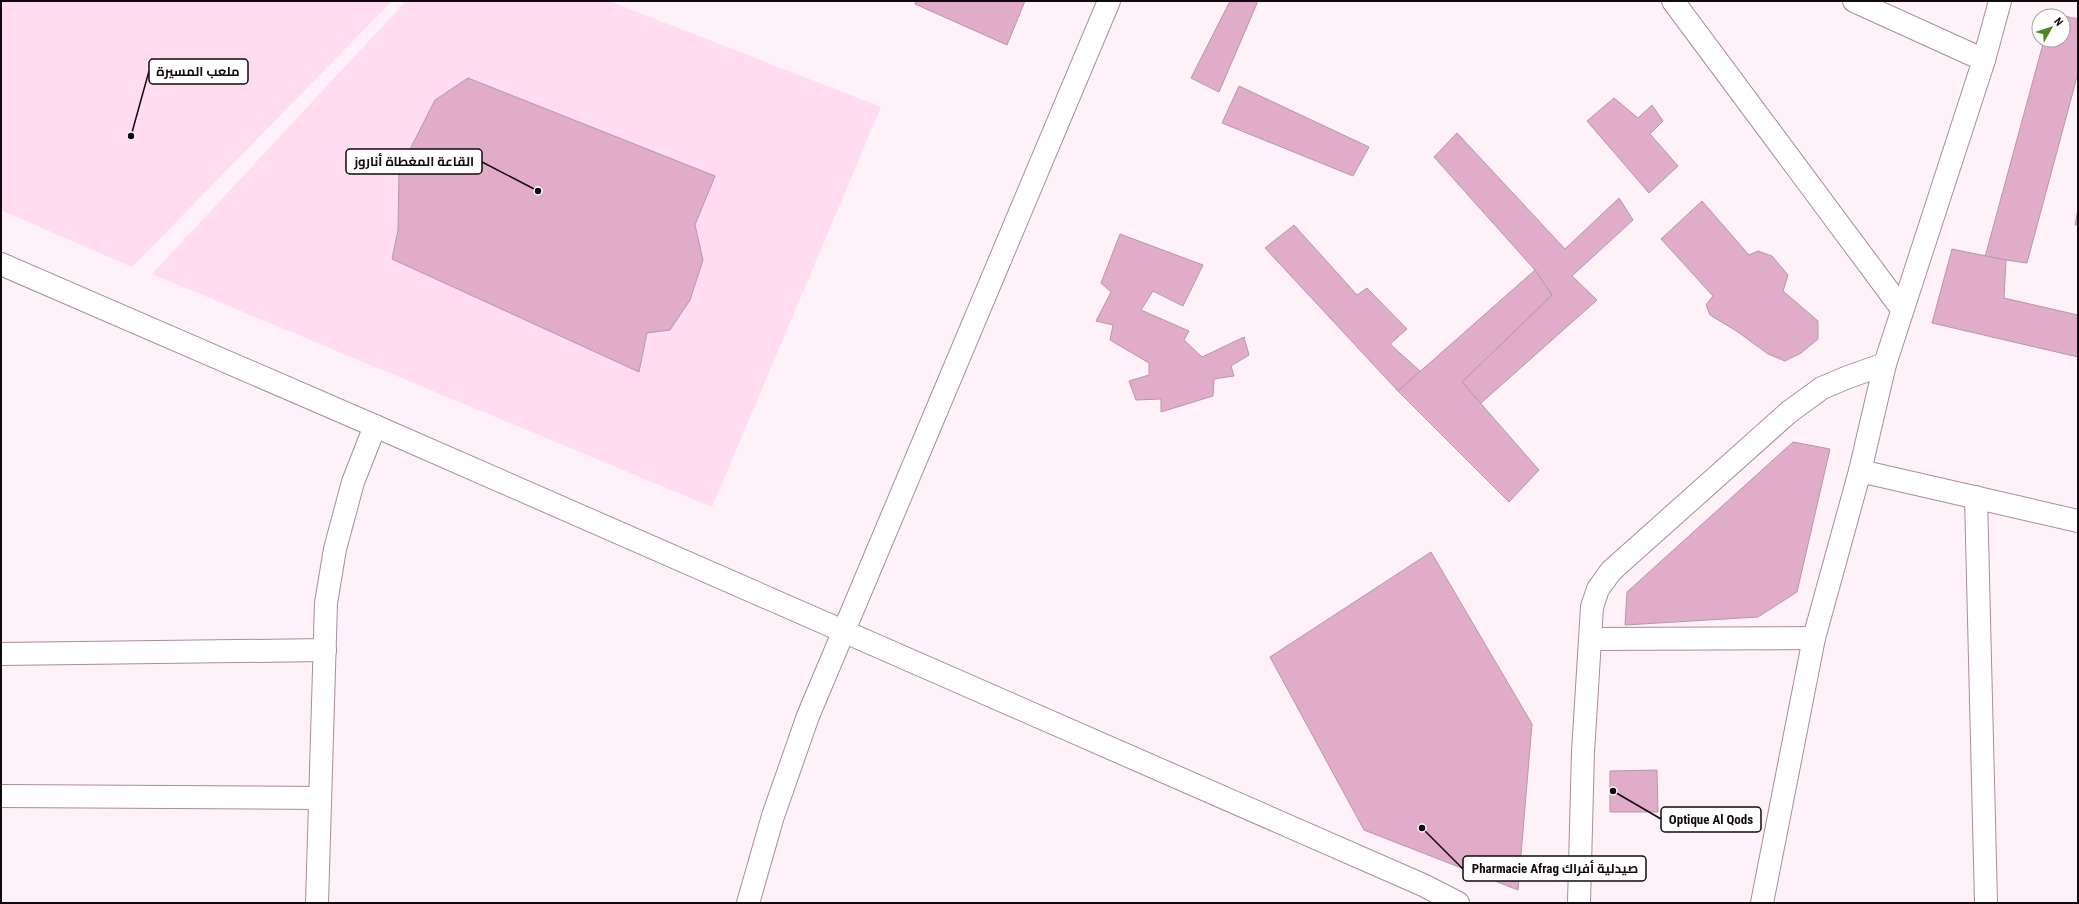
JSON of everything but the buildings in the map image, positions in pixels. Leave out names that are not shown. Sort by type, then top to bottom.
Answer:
[{"type":"street","points":[[748,903],[773,816],[808,716],[845,633],[1109,1]]},
{"type":"street","points":[[1673,1],[1902,309]]},
{"type":"street","points":[[1854,1],[1984,60]]},
{"type":"street","points":[[1762,903],[1814,638],[1860,471],[1885,364],[1984,60],[2000,1]]},
{"type":"street","points":[[1,264],[375,426],[845,633],[1421,894],[1458,903]]},
{"type":"street","points":[[1579,903],[1583,752],[1592,607],[1598,589],[1611,571],[1789,412],[1822,388],[1885,364]]},
{"type":"street","points":[[317,903],[326,603],[334,549],[353,482],[375,426]]},
{"type":"street","points":[[1860,471],[2078,521]]},
{"type":"street","points":[[1976,497],[1986,903]]},
{"type":"street","points":[[1590,639],[1814,638]]},
{"type":"street","points":[[1,654],[325,650]]},
{"type":"street","points":[[1,796],[320,798]]},
{"type":"shaded area","points":[[1,1],[392,1],[132,267],[1,210]]},
{"type":"shaded area","points":[[406,1],[609,1],[881,107],[712,507],[152,274]]},
{"type":"place","name":"ملعب المسيرة","points":[[131,136]]},
{"type":"place","name":"القاعة المغطاة أناروز","points":[[538,191]]},
{"type":"place","name":"Optique Al Qods","points":[[1613,791]]},
{"type":"place","name":"Pharmacie Afrag صيدلية أفراك","points":[[1422,828]]}]
